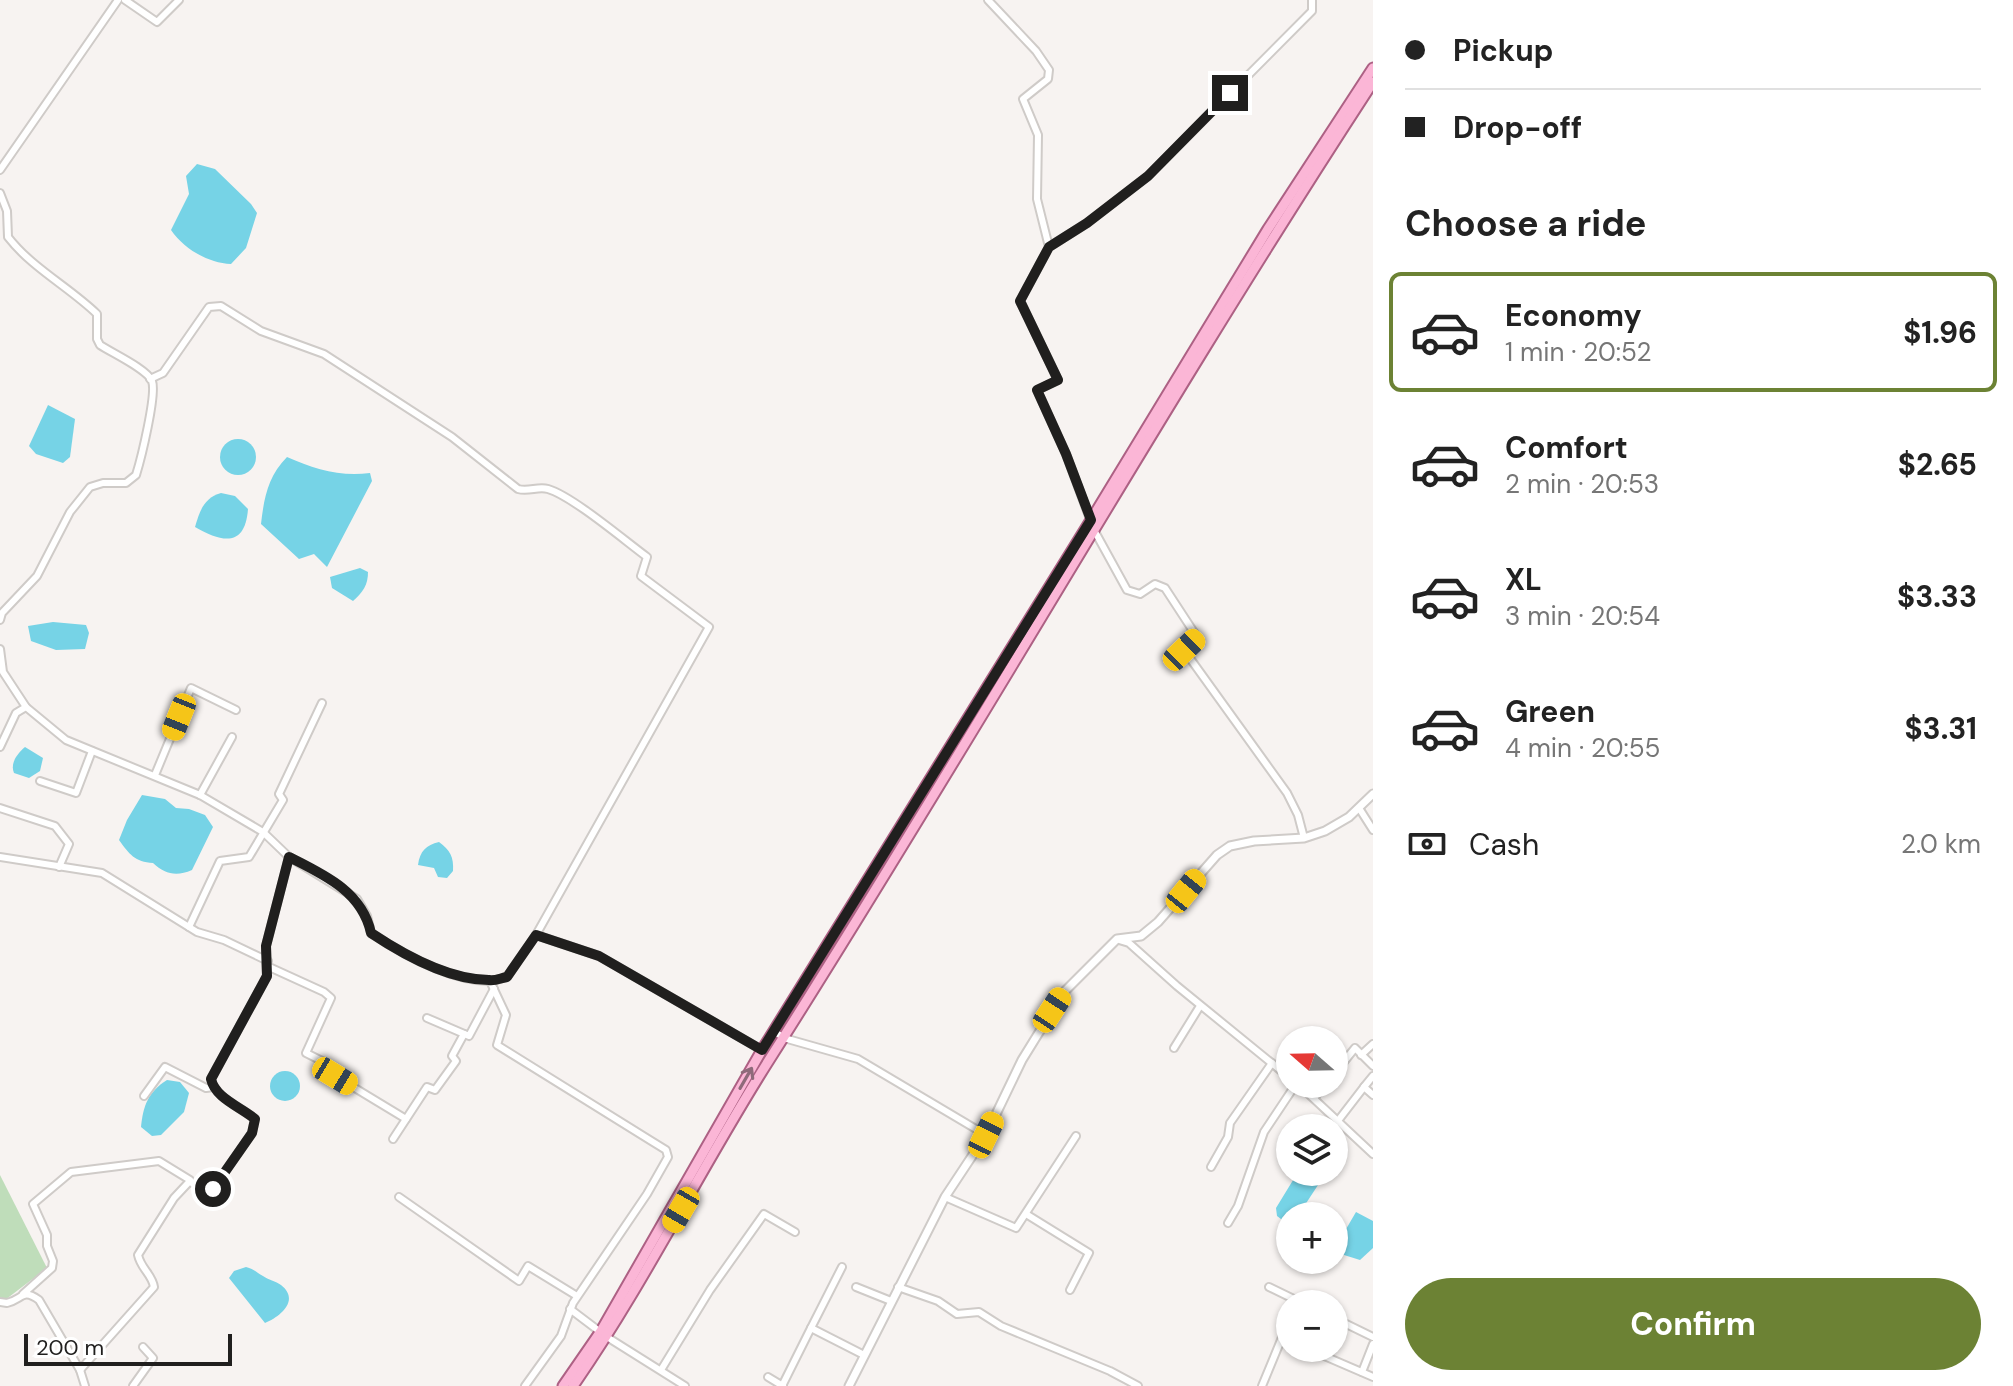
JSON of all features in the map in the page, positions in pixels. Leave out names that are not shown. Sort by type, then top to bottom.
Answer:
[{"type":"main road","points":[[1093,525],[1268,229],[1373,68]]},
{"type":"main road","points":[[573,1386],[780,1035],[1093,525],[1373,82]]},
{"type":"main road","points":[[563,1386],[604,1334],[762,1050],[780,1035]]},
{"type":"street","points":[[0,170],[118,0]]},
{"type":"street","points":[[125,0],[157,22],[179,0]]},
{"type":"street","points":[[988,0],[1036,51],[1049,70],[1048,79],[1023,99],[1038,135],[1037,199],[1049,247]]},
{"type":"street","points":[[1304,838],[1298,815],[1287,793],[1184,650],[1197,637],[1165,588],[1155,584],[1140,594],[1127,590],[1093,525],[1037,390],[1058,380],[1020,301],[1049,247],[1087,223],[1148,176],[1312,11],[1312,0]]},
{"type":"street","points":[[0,193],[7,211],[8,237],[97,314],[97,339],[100,345],[145,373],[150,379],[153,395],[136,475],[126,483],[96,484],[78,500],[37,576],[2,613],[0,620]]},
{"type":"street","points":[[0,649],[3,672],[26,707],[66,740],[200,795],[263,832],[289,857],[357,899],[367,916],[371,933],[393,947],[452,974],[490,981],[507,977],[536,935],[709,627],[641,576],[647,557],[561,495],[545,487],[527,492],[518,489],[452,437],[324,354],[261,331],[221,306],[209,307],[163,373],[150,379]]},
{"type":"street","points":[[155,775],[191,688],[236,710]]},
{"type":"street","points":[[189,927],[220,861],[249,857],[283,800],[279,794],[322,703]]},
{"type":"street","points":[[0,747],[16,713],[26,707]]},
{"type":"street","points":[[200,795],[232,737]]},
{"type":"street","points":[[40,781],[76,793],[92,751]]},
{"type":"street","points":[[849,1386],[945,1197],[986,1135],[1022,1060],[1064,992],[1117,939],[1141,936],[1158,922],[1217,855],[1230,846],[1304,838],[1325,831],[1359,808],[1373,794]]},
{"type":"street","points":[[0,808],[55,826],[69,844],[59,867]]},
{"type":"street","points":[[1359,808],[1373,830]]},
{"type":"street","points":[[0,857],[102,873],[197,932],[224,940],[324,992],[331,998],[306,1053],[328,1064],[335,1076],[406,1119]]},
{"type":"street","points":[[80,1370],[154,1287],[152,1277],[140,1264],[138,1255],[174,1198],[189,1182],[213,1189],[252,1133],[255,1119],[221,1095],[211,1079],[267,976],[266,946],[289,857]]},
{"type":"street","points":[[536,935],[599,956],[762,1050]]},
{"type":"street","points":[[1117,939],[1129,943],[1200,1006],[1276,1066]]},
{"type":"street","points":[[490,981],[506,1015],[497,1045],[666,1150],[668,1157],[647,1194],[577,1296],[561,1336],[525,1386]]},
{"type":"street","points":[[427,1018],[469,1036],[494,989]]},
{"type":"street","points":[[1174,1048],[1200,1006]]},
{"type":"street","points":[[393,1139],[427,1087],[435,1090],[456,1061],[452,1056],[464,1034]]},
{"type":"street","points":[[780,1035],[858,1059],[986,1135]]},
{"type":"street","points":[[1361,1055],[1373,1044]]},
{"type":"street","points":[[1348,1057],[1355,1048],[1373,1066]]},
{"type":"street","points":[[1211,1167],[1228,1137],[1230,1123],[1272,1063]]},
{"type":"street","points":[[144,1096],[165,1067],[206,1088],[214,1087]]},
{"type":"street","points":[[1343,1114],[1373,1076]]},
{"type":"street","points":[[1364,1087],[1373,1095]]},
{"type":"street","points":[[1228,1223],[1238,1206],[1264,1132],[1287,1098]]},
{"type":"street","points":[[1314,1098],[1329,1114]]},
{"type":"street","points":[[1348,1132],[1373,1154]]},
{"type":"street","points":[[945,1197],[1016,1228],[1076,1136]]},
{"type":"street","points":[[0,1302],[14,1301],[52,1268],[47,1235],[33,1204],[71,1172],[159,1161],[190,1180]]},
{"type":"street","points":[[399,1197],[519,1281],[528,1266],[577,1296]]},
{"type":"street","points":[[661,1370],[710,1290],[764,1214],[795,1232]]},
{"type":"street","points":[[1026,1214],[1089,1253],[1070,1290]]},
{"type":"street","points":[[768,1377],[782,1386],[842,1267]]},
{"type":"street","points":[[856,1287],[891,1301]]},
{"type":"street","points":[[898,1287],[938,1301],[957,1314],[979,1312],[1001,1326],[1110,1371],[1138,1386]]},
{"type":"street","points":[[1269,1287],[1276,1290]]},
{"type":"street","points":[[23,1294],[30,1294],[39,1300],[80,1370],[85,1386]]},
{"type":"street","points":[[570,1309],[685,1386]]},
{"type":"street","points":[[1348,1325],[1373,1337]]},
{"type":"street","points":[[811,1328],[864,1355]]},
{"type":"street","points":[[1362,1372],[1373,1344]]},
{"type":"street","points":[[133,1386],[153,1358],[143,1347]]},
{"type":"street","points":[[1262,1386],[1276,1352]]},
{"type":"street","points":[[1338,1362],[1373,1377]]},
{"type":"green space","points":[[0,1175],[47,1268],[5,1300],[0,1297]]},
{"type":"water","points":[[197,164],[215,169],[257,213],[246,248],[231,264],[197,254],[171,230],[189,194],[186,176]]},
{"type":"water","points":[[48,405],[75,419],[70,457],[63,463],[36,454],[29,446]]},
{"type":"water","points":[[238,439],[251,444],[256,457],[251,470],[238,475],[225,470],[220,457],[225,444]]},
{"type":"water","points":[[287,457],[327,471],[370,473],[372,481],[327,567],[314,554],[299,559],[261,524],[268,488]]},
{"type":"water","points":[[221,493],[235,496],[248,509],[242,530],[231,538],[215,536],[195,527],[210,498]]},
{"type":"water","points":[[360,568],[368,572],[367,581],[353,601],[332,588],[330,577]]},
{"type":"water","points":[[53,622],[86,625],[89,633],[85,649],[56,650],[31,641],[28,626]]},
{"type":"water","points":[[25,747],[43,758],[40,771],[29,778],[14,773],[13,769],[15,759]]},
{"type":"water","points":[[142,795],[165,799],[176,808],[205,815],[213,827],[192,870],[176,874],[166,872],[153,863],[133,856],[119,840]]},
{"type":"water","points":[[439,842],[449,851],[453,862],[453,871],[447,878],[438,877],[434,868],[418,865],[424,849]]},
{"type":"water","points":[[285,1071],[296,1075],[300,1086],[296,1097],[285,1101],[274,1097],[270,1086],[274,1075]]},
{"type":"water","points":[[167,1080],[180,1082],[189,1093],[184,1112],[161,1135],[152,1136],[141,1127],[143,1112],[151,1095]]},
{"type":"water","points":[[1289,1186],[1317,1186],[1307,1202],[1280,1202]]},
{"type":"water","points":[[1356,1212],[1373,1221],[1373,1248],[1360,1260],[1348,1256],[1348,1226]]},
{"type":"water","points":[[246,1267],[281,1285],[289,1296],[289,1302],[282,1312],[265,1323],[229,1278],[234,1271]]},
{"type":"route","points":[[213,1189],[252,1133],[255,1119],[221,1095],[211,1079],[267,976],[266,946],[289,857],[310,867],[357,899],[367,916],[371,933],[408,955],[452,974],[490,981],[507,977],[536,935],[599,956],[762,1050],[1091,520],[1037,390],[1058,380],[1020,301],[1049,247],[1060,243],[1148,176],[1230,93]]}]
